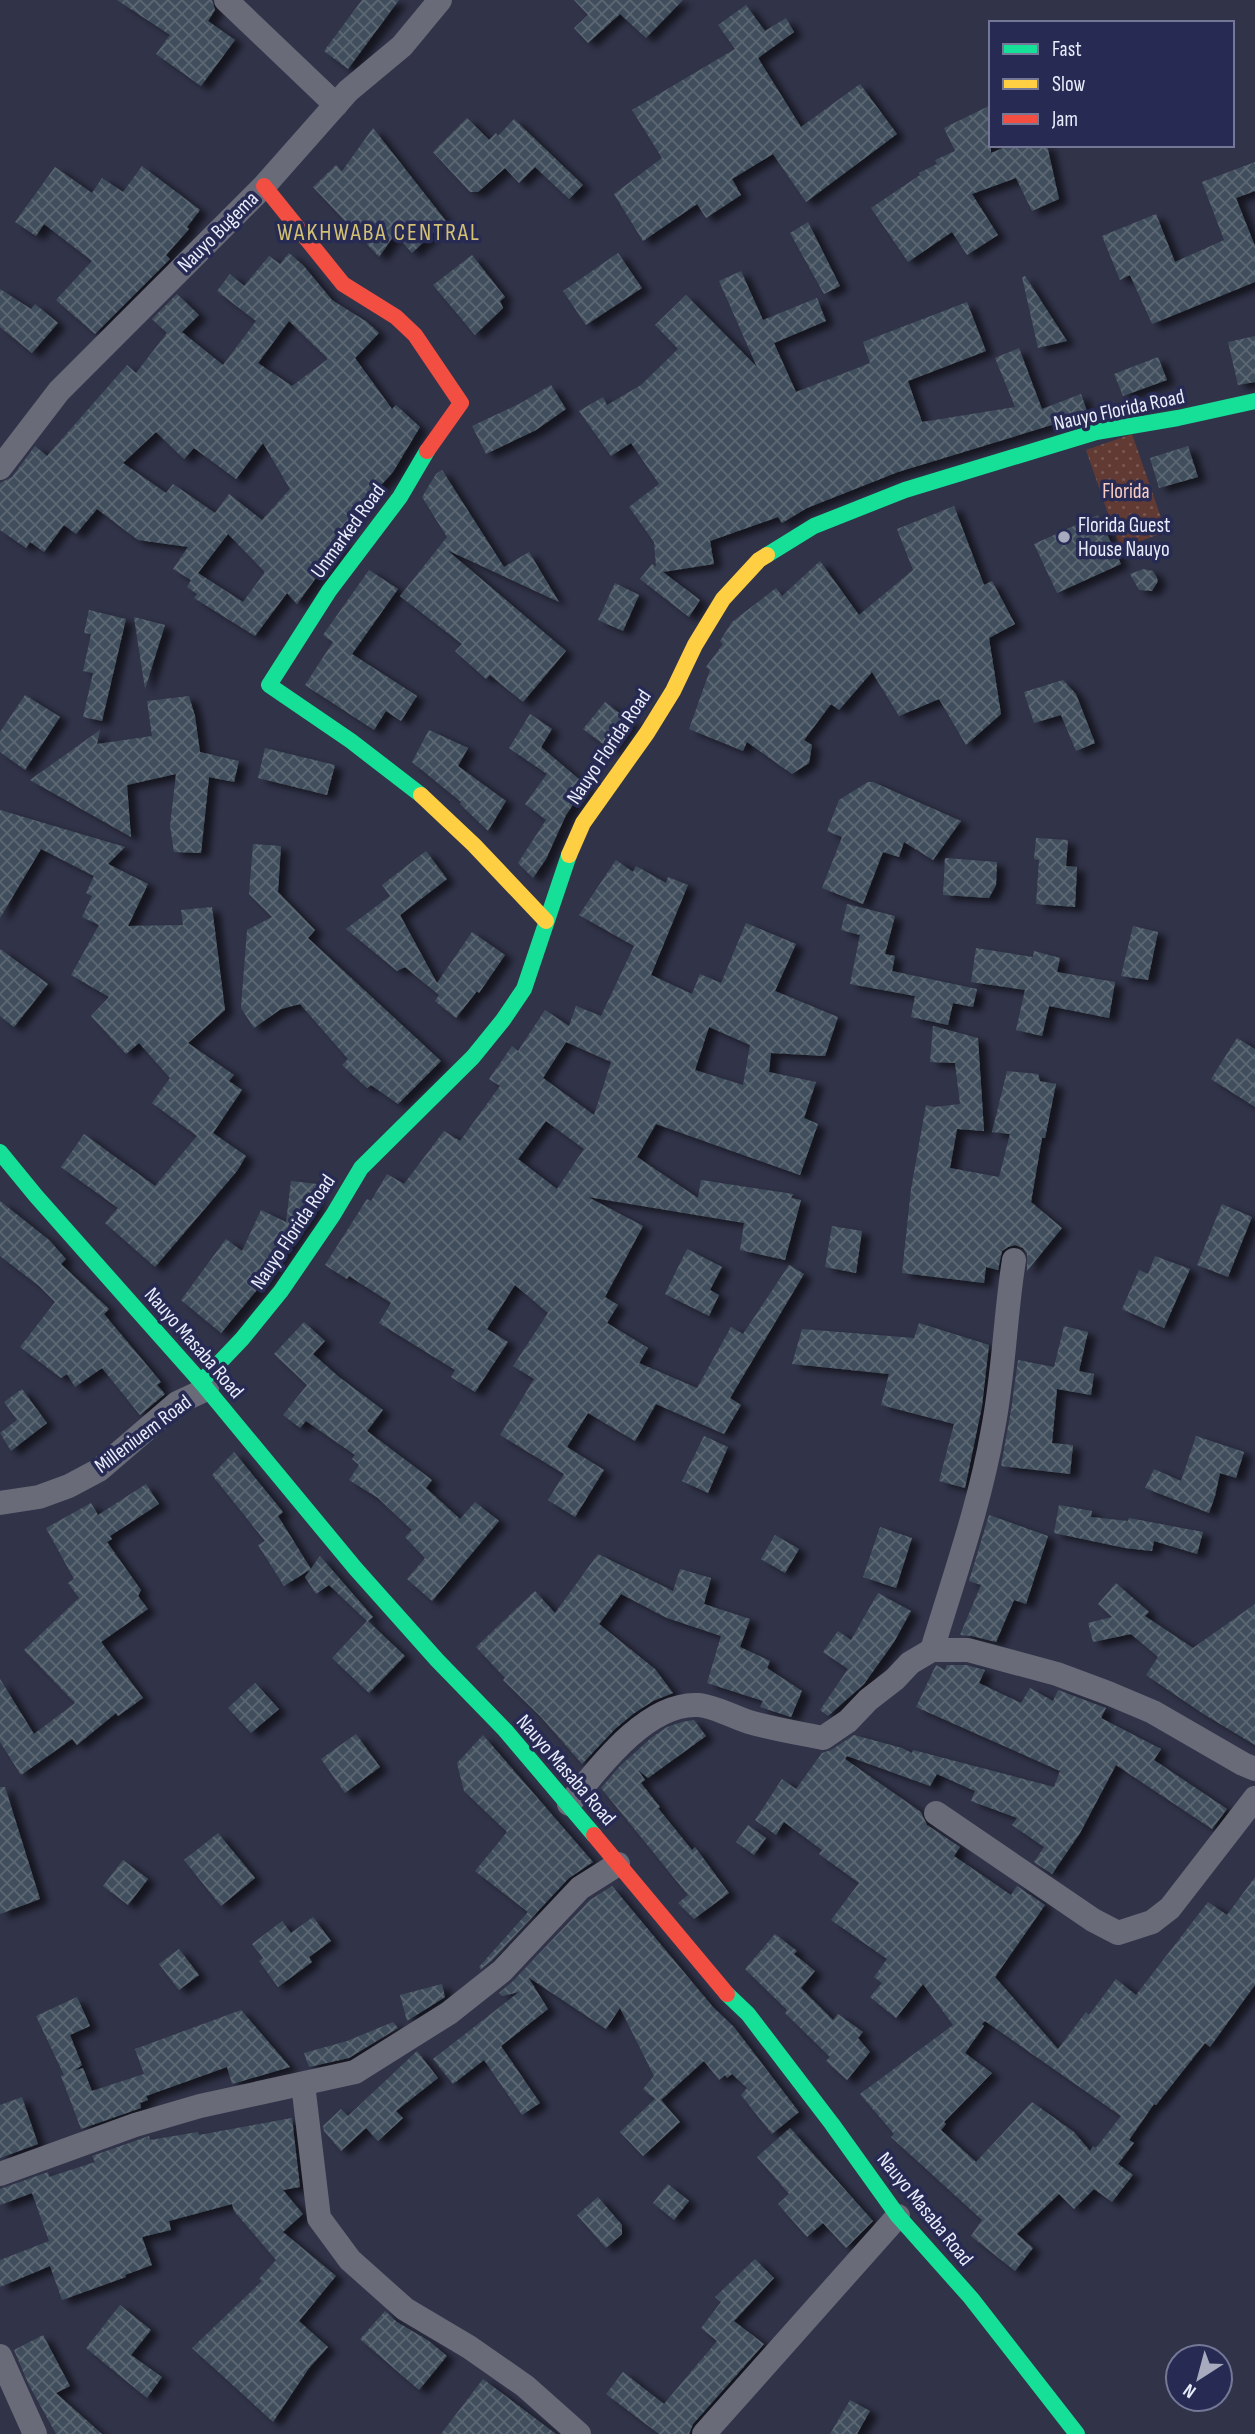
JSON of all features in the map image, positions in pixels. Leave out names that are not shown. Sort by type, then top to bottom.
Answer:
[{"type":"street","points":[[226,0],[336,105]]},
{"type":"street","name":"Nauyo Bugema","points":[[0,468],[59,391],[264,186],[348,91],[402,46],[440,0]]},
{"type":"street","name":"Unmarked Road","points":[[264,186],[343,284],[396,317],[415,335],[461,403],[433,441],[400,497],[316,611],[269,685],[391,771],[429,802],[497,868],[546,921]]},
{"type":"street","name":"Nauyo Florida Road","points":[[204,1386],[281,1291],[361,1168],[473,1057],[524,989],[564,865],[583,822],[647,733],[723,599],[759,560],[814,526],[905,490],[1096,432],[1255,401]]},
{"type":"street","name":"Nauyo Masaba Road","points":[[0,1153],[204,1386],[355,1568],[505,1730],[728,1995],[748,2014],[898,2216],[971,2298],[1077,2434]]},
{"type":"street","points":[[932,1650],[976,1505],[994,1427],[1007,1300],[1014,1260]]},
{"type":"street","name":"Milleniuem Road","points":[[0,1503],[38,1497],[69,1486],[99,1470],[177,1403],[204,1386]]},
{"type":"street","points":[[569,1804],[616,1747],[647,1723],[676,1706],[699,1705],[751,1722],[823,1738],[848,1721],[910,1663],[932,1650],[968,1650],[1057,1674],[1153,1712],[1255,1769]]},
{"type":"street","points":[[936,1813],[1093,1920],[1118,1933],[1152,1922],[1170,1908],[1255,1798]]},
{"type":"street","points":[[0,2174],[135,2125],[200,2106],[355,2072],[449,2012],[502,1971],[580,1888],[618,1864]]},
{"type":"street","points":[[303,2084],[319,2218],[350,2260],[405,2309],[469,2347],[526,2386],[579,2434]]},
{"type":"street","points":[[704,2434],[898,2216]]},
{"type":"street","points":[[0,2356],[34,2434]]},
{"type":"green space","name":"Florida","points":[[1132,434],[1166,532],[1120,548],[1086,450]]},
{"type":"building","points":[[117,0],[212,0],[215,10],[208,21],[235,40],[201,86],[156,54],[170,35]]},
{"type":"building","points":[[362,0],[399,0],[348,69],[324,51]]},
{"type":"building","points":[[574,0],[683,0],[646,38],[620,14],[588,43],[574,28],[588,15]]},
{"type":"building","points":[[746,5],[765,31],[786,18],[794,32],[758,58],[801,127],[860,84],[897,134],[806,202],[773,154],[732,179],[741,195],[706,218],[697,204],[643,241],[614,194],[662,158],[632,110],[735,49],[718,25]]},
{"type":"building","points":[[989,106],[991,153],[1006,147],[1047,147],[1059,199],[1032,211],[1016,178],[972,194],[998,235],[967,255],[952,232],[908,262],[871,208],[920,175],[919,173],[937,164],[935,160],[955,151],[944,128]]},
{"type":"building","points":[[467,118],[489,140],[496,133],[498,136],[514,119],[583,185],[569,199],[535,167],[519,183],[505,168],[478,192],[470,192],[433,152]]},
{"type":"building","points":[[373,128],[446,221],[412,253],[395,234],[379,257],[313,187],[336,165],[342,171]]},
{"type":"building","points":[[1255,162],[1255,191],[1236,198],[1255,246],[1255,282],[1152,324],[1130,275],[1120,280],[1102,236],[1156,214],[1175,262],[1224,240],[1202,182]]},
{"type":"building","points":[[142,166],[200,210],[187,227],[189,229],[166,255],[170,259],[95,334],[56,300],[92,261],[44,224],[36,236],[15,222],[55,167],[92,193],[102,178],[123,192]]},
{"type":"building","points":[[808,222],[840,286],[824,294],[790,233]]},
{"type":"building","points":[[289,253],[303,265],[332,300],[367,322],[379,333],[355,358],[392,409],[396,405],[420,427],[393,472],[336,535],[342,542],[297,604],[287,593],[255,636],[194,598],[197,594],[187,587],[191,580],[173,569],[188,547],[138,540],[97,509],[76,534],[64,525],[44,552],[30,542],[26,548],[0,530],[0,483],[12,477],[35,446],[47,456],[127,365],[136,373],[167,333],[152,319],[177,294],[199,315],[182,332],[223,365],[256,321],[217,291],[230,274],[244,286],[269,256],[280,264]],"holes":[[[289,321],[328,359],[292,386],[258,363]],[[156,432],[184,459],[194,448],[236,479],[263,443],[290,489],[262,520],[229,494],[215,513],[173,484],[166,493],[123,463]],[[228,534],[265,572],[243,602],[198,573]]]},
{"type":"building","points":[[618,253],[642,288],[586,325],[563,291]]},
{"type":"building","points":[[472,255],[505,297],[500,301],[503,308],[475,335],[433,285]]},
{"type":"building","points":[[741,271],[763,320],[817,298],[826,321],[774,343],[796,392],[870,363],[863,342],[967,302],[986,351],[908,381],[922,422],[1015,407],[995,358],[1019,348],[1042,409],[1081,394],[1088,414],[898,472],[807,508],[782,523],[778,517],[710,541],[714,564],[663,572],[700,600],[689,617],[640,579],[652,564],[656,567],[654,542],[629,507],[659,484],[631,443],[611,456],[579,411],[603,397],[607,405],[641,385],[678,349],[655,325],[686,295],[757,367],[719,281]]},
{"type":"building","points":[[1025,276],[1067,341],[1038,348],[1022,277]]},
{"type":"building","points":[[0,289],[31,309],[35,304],[58,323],[32,353],[0,327]]},
{"type":"building","points":[[1255,336],[1255,382],[1238,385],[1228,342]]},
{"type":"building","points":[[1158,357],[1167,380],[1123,396],[1114,374]]},
{"type":"building","points":[[551,385],[566,409],[536,430],[486,454],[472,426],[519,404]]},
{"type":"building","points":[[1188,446],[1198,477],[1159,488],[1150,458]]},
{"type":"building","points":[[442,470],[504,567],[529,552],[559,602],[447,550],[566,651],[523,702],[490,675],[486,679],[455,651],[462,644],[400,596],[447,537],[422,497],[436,474]]},
{"type":"building","points":[[954,506],[984,585],[992,581],[1015,624],[989,638],[1001,714],[966,745],[939,699],[899,716],[872,672],[839,710],[831,704],[804,740],[812,745],[809,763],[792,774],[747,742],[743,751],[689,729],[710,670],[706,667],[723,644],[720,641],[732,622],[776,588],[782,596],[820,561],[859,615],[913,570],[897,529]]},
{"type":"building","points":[[1098,515],[1121,564],[1057,593],[1034,544]]},
{"type":"building","points":[[1144,569],[1153,571],[1158,581],[1152,591],[1139,590],[1130,574]]},
{"type":"building","points":[[369,570],[398,589],[352,654],[417,696],[401,721],[386,711],[374,730],[305,685],[333,642],[323,635]]},
{"type":"building","points":[[615,583],[639,595],[623,631],[598,620]]},
{"type":"building","points":[[89,610],[126,619],[102,721],[83,717],[93,673],[83,671],[91,634],[84,633]]},
{"type":"building","points":[[134,617],[165,625],[145,689]]},
{"type":"building","points":[[1063,680],[1076,694],[1095,743],[1076,751],[1061,715],[1034,723],[1024,692]]},
{"type":"building","points":[[25,695],[60,717],[25,770],[0,752],[0,732]]},
{"type":"building","points":[[189,696],[200,752],[239,761],[234,782],[209,777],[201,853],[174,852],[170,826],[176,774],[127,785],[131,837],[30,780],[100,730],[97,744],[152,736],[147,701]]},
{"type":"building","points":[[605,702],[631,722],[611,750],[583,729]]},
{"type":"building","points":[[530,714],[552,729],[541,747],[586,785],[566,815],[546,859],[533,878],[518,863],[546,820],[525,804],[547,774],[509,748]]},
{"type":"building","points":[[429,730],[468,748],[458,766],[506,801],[488,831],[461,802],[412,762]]},
{"type":"building","points":[[265,748],[335,765],[327,795],[258,778]]},
{"type":"building","points":[[868,782],[961,821],[933,860],[904,842],[899,857],[883,852],[863,904],[822,888],[842,837],[827,831],[839,800]]},
{"type":"building","points":[[0,810],[125,847],[108,864],[148,884],[128,926],[183,925],[181,910],[212,907],[225,1010],[188,1043],[234,1075],[229,1081],[242,1090],[213,1133],[246,1156],[237,1171],[155,1267],[105,1223],[118,1208],[61,1167],[84,1134],[155,1186],[197,1136],[152,1103],[170,1078],[139,1043],[126,1054],[91,1016],[109,997],[71,975],[99,925],[82,917],[92,896],[86,893],[94,876],[41,849],[0,918]]},
{"type":"building","points":[[1036,838],[1068,840],[1066,866],[1077,867],[1075,907],[1036,904],[1039,860],[1034,859]]},
{"type":"building","points":[[253,844],[281,846],[278,892],[315,930],[308,938],[441,1061],[398,1104],[371,1085],[367,1088],[342,1065],[348,1059],[300,1004],[281,1009],[254,1028],[241,1008],[247,930],[272,917],[249,894]]},
{"type":"building","points":[[426,851],[447,879],[400,915],[437,983],[472,932],[505,955],[479,993],[477,991],[456,1018],[435,1001],[439,995],[405,967],[397,971],[346,929],[390,896],[382,885]]},
{"type":"building","points":[[945,858],[997,862],[996,885],[989,898],[943,895]]},
{"type":"building","points":[[616,860],[633,872],[636,866],[666,883],[668,877],[688,885],[651,975],[692,994],[700,974],[721,983],[746,923],[796,944],[775,991],[838,1017],[825,1056],[771,1053],[769,1072],[816,1082],[804,1118],[818,1124],[800,1175],[656,1124],[637,1157],[698,1198],[701,1180],[793,1194],[791,1198],[801,1200],[785,1260],[740,1250],[744,1223],[588,1197],[643,1226],[605,1297],[618,1305],[607,1323],[648,1348],[639,1363],[697,1388],[731,1327],[743,1334],[789,1265],[804,1274],[730,1398],[741,1405],[724,1434],[656,1404],[635,1441],[588,1413],[567,1447],[604,1470],[575,1517],[548,1500],[564,1474],[500,1435],[534,1379],[513,1366],[548,1313],[515,1285],[487,1329],[508,1342],[475,1392],[451,1377],[455,1370],[379,1323],[391,1303],[349,1276],[347,1279],[325,1265],[367,1199],[371,1201],[387,1174],[404,1184],[444,1131],[460,1141],[500,1086],[489,1079],[512,1046],[518,1051],[545,1010],[569,1026],[576,1006],[601,1016],[634,946],[579,915]],"holes":[[[709,1027],[750,1045],[743,1085],[695,1070]],[[566,1042],[611,1062],[594,1115],[543,1078]],[[546,1121],[584,1149],[557,1189],[518,1159]]]},
{"type":"building","points":[[847,904],[895,916],[885,954],[895,956],[892,971],[977,989],[973,1007],[953,1003],[948,1025],[911,1017],[915,996],[850,984],[860,935],[841,930]]},
{"type":"building","points":[[1133,926],[1158,932],[1148,980],[1121,976]]},
{"type":"building","points":[[976,948],[1033,957],[1034,951],[1060,958],[1057,972],[1115,982],[1109,1018],[1049,1006],[1042,1036],[1016,1030],[1025,990],[971,982]]},
{"type":"building","points":[[0,949],[48,984],[14,1027],[0,1016]]},
{"type":"building","points":[[933,1026],[978,1038],[984,1131],[957,1129],[950,1168],[999,1177],[1010,1134],[992,1132],[1007,1071],[1038,1074],[1040,1081],[1056,1084],[1045,1138],[1042,1138],[1031,1202],[1062,1228],[1027,1271],[1027,1254],[1023,1248],[1015,1245],[1002,1251],[998,1270],[986,1267],[984,1283],[902,1273],[911,1189],[926,1105],[934,1107],[960,1104],[955,1063],[930,1062]]},
{"type":"building","points":[[1237,1038],[1255,1049],[1255,1107],[1211,1079]]},
{"type":"building","points":[[291,1181],[317,1184],[314,1209],[266,1279],[221,1333],[181,1300],[226,1239],[242,1251],[261,1210],[286,1222]]},
{"type":"building","points":[[0,1201],[49,1240],[66,1259],[61,1264],[109,1309],[104,1314],[161,1382],[157,1385],[165,1394],[140,1415],[102,1368],[75,1387],[67,1374],[61,1378],[20,1347],[55,1302],[0,1256]]},
{"type":"building","points":[[1222,1204],[1252,1217],[1228,1277],[1197,1265]]},
{"type":"building","points":[[832,1226],[862,1231],[856,1273],[825,1267]]},
{"type":"building","points":[[687,1249],[722,1267],[710,1290],[719,1295],[709,1316],[665,1294]]},
{"type":"building","points":[[1155,1256],[1190,1269],[1164,1328],[1122,1309],[1139,1270],[1148,1274]]},
{"type":"building","points":[[304,1322],[325,1341],[313,1354],[383,1410],[367,1431],[432,1480],[426,1488],[460,1519],[475,1502],[499,1521],[432,1601],[407,1579],[425,1558],[405,1537],[412,1530],[378,1498],[349,1480],[359,1465],[352,1459],[355,1455],[306,1421],[300,1428],[283,1415],[307,1385],[274,1354]]},
{"type":"building","points":[[919,1323],[989,1345],[982,1406],[965,1488],[939,1481],[954,1424],[881,1405],[889,1374],[792,1364],[802,1329],[914,1338]]},
{"type":"building","points":[[1064,1326],[1088,1332],[1079,1371],[1094,1374],[1091,1395],[1057,1389],[1052,1443],[1073,1445],[1070,1474],[1001,1466],[1018,1360],[1054,1367]]},
{"type":"building","points":[[22,1389],[47,1423],[11,1451],[0,1433],[17,1420],[4,1402]]},
{"type":"building","points":[[704,1436],[728,1447],[708,1493],[682,1481]]},
{"type":"building","points":[[1196,1436],[1244,1452],[1236,1478],[1220,1473],[1209,1513],[1145,1488],[1154,1469],[1181,1481]]},
{"type":"building","points":[[234,1452],[283,1512],[278,1516],[311,1569],[284,1586],[258,1545],[265,1541],[212,1475]]},
{"type":"building","points":[[146,1484],[159,1504],[110,1536],[112,1539],[107,1542],[141,1590],[138,1596],[148,1609],[101,1642],[143,1698],[118,1716],[116,1713],[77,1745],[72,1739],[21,1775],[0,1742],[0,1679],[34,1734],[75,1703],[24,1650],[79,1598],[68,1583],[74,1579],[46,1528],[91,1503],[98,1515]]},
{"type":"building","points":[[1059,1505],[1092,1511],[1091,1517],[1128,1521],[1129,1518],[1203,1532],[1197,1554],[1154,1541],[1152,1551],[1125,1548],[1054,1533]]},
{"type":"building","points":[[989,1515],[1048,1536],[1026,1604],[1014,1600],[996,1642],[960,1635],[981,1585],[969,1581]]},
{"type":"building","points":[[880,1527],[912,1538],[896,1588],[863,1577]]},
{"type":"building","points":[[775,1535],[799,1549],[785,1573],[761,1559]]},
{"type":"building","points":[[598,1554],[673,1591],[680,1569],[711,1578],[704,1604],[750,1619],[740,1647],[770,1661],[767,1668],[802,1691],[791,1717],[760,1707],[763,1701],[707,1683],[721,1636],[667,1618],[621,1594],[599,1624],[655,1669],[673,1693],[653,1701],[633,1714],[582,1764],[541,1717],[503,1680],[505,1678],[476,1647],[535,1591],[555,1613]]},
{"type":"building","points":[[320,1556],[373,1617],[368,1621],[405,1656],[369,1693],[332,1658],[367,1621],[329,1585],[316,1594],[305,1577]]},
{"type":"building","points":[[1116,1583],[1149,1612],[1145,1616],[1193,1648],[1255,1604],[1255,1745],[1146,1675],[1158,1657],[1131,1634],[1093,1642],[1088,1623],[1112,1617],[1098,1604]]},
{"type":"building","points":[[878,1593],[911,1611],[894,1642],[864,1684],[828,1716],[820,1710],[848,1669],[823,1652],[838,1631],[851,1640]]},
{"type":"building","points":[[936,1665],[945,1670],[947,1665],[966,1665],[985,1670],[979,1683],[1021,1703],[1030,1688],[1053,1701],[1058,1690],[1106,1708],[1101,1718],[1161,1749],[1154,1760],[1227,1809],[1212,1829],[1116,1765],[1080,1833],[1052,1874],[1034,1862],[1044,1847],[1012,1825],[1017,1818],[971,1801],[975,1791],[937,1774],[930,1786],[847,1756],[845,1759],[921,1812],[927,1825],[960,1847],[954,1856],[1011,1895],[1017,1886],[1045,1905],[995,1977],[1058,2049],[1086,2012],[1089,2015],[1116,1979],[1136,1995],[1208,1902],[1227,1915],[1255,1877],[1255,1985],[1210,2047],[1205,2043],[1156,2105],[1154,2104],[1129,2140],[1134,2143],[1118,2164],[1133,2175],[1112,2202],[1094,2189],[1074,2209],[1059,2194],[1017,2234],[1033,2248],[1015,2271],[971,2236],[982,2220],[891,2137],[894,2134],[860,2094],[953,2025],[923,1984],[896,2018],[870,1997],[882,1983],[874,1977],[887,1959],[831,1920],[859,1883],[819,1854],[822,1850],[784,1822],[776,1835],[755,1820],[782,1779],[796,1789],[822,1753],[854,1735],[912,1753],[913,1750],[1054,1787],[1060,1771],[916,1707]],"holes":[[[985,2021],[1121,2116],[1096,2148],[1093,2146],[1090,2151],[1074,2132],[1032,2102],[976,2162],[941,2130],[946,2124],[944,2122],[992,2073],[965,2053]]]},
{"type":"building","points":[[255,1683],[279,1709],[251,1733],[228,1708]]},
{"type":"building","points":[[694,1720],[706,1736],[648,1778],[638,1770],[645,1780],[641,1783],[660,1807],[658,1808],[692,1850],[695,1847],[729,1893],[694,1919],[678,1903],[688,1895],[601,1788],[620,1766],[651,1738],[667,1727]]},
{"type":"building","points":[[356,1734],[380,1767],[345,1793],[321,1759]]},
{"type":"building","points":[[483,1735],[593,1862],[569,1878],[481,1969],[479,1967],[528,1912],[475,1871],[507,1832],[464,1791],[457,1763]]},
{"type":"building","points":[[0,1787],[5,1787],[40,1899],[0,1914]]},
{"type":"building","points":[[748,1825],[766,1838],[754,1855],[736,1842]]},
{"type":"building","points":[[218,1833],[255,1878],[221,1906],[184,1860]]},
{"type":"building","points":[[123,1860],[148,1879],[128,1905],[103,1886]]},
{"type":"building","points":[[612,1886],[713,2007],[734,2027],[799,2112],[772,2134],[741,2095],[747,2088],[732,2074],[719,2080],[704,2061],[661,2100],[680,2122],[643,2156],[620,2132],[655,2099],[643,2089],[654,2076],[620,2008],[606,2029],[528,1977],[548,2009],[501,2046],[540,2103],[522,2115],[484,2060],[453,2084],[433,2059],[519,1992],[502,1996],[499,1993],[590,1900]]},
{"type":"building","points":[[313,1917],[331,1941],[309,1957],[312,1962],[278,1987],[259,1961],[263,1958],[252,1944],[282,1921],[291,1933]]},
{"type":"building","points":[[775,1934],[797,1951],[794,1954],[815,1971],[801,1988],[833,2020],[838,2014],[863,2032],[858,2038],[870,2052],[847,2080],[826,2061],[830,2057],[785,2013],[787,2010],[745,1969]]},
{"type":"building","points":[[179,1949],[199,1975],[179,1990],[159,1964]]},
{"type":"building","points":[[442,1984],[445,1997],[407,2021],[400,1995]]},
{"type":"building","points":[[77,1997],[90,2026],[70,2035],[82,2065],[74,2071],[83,2068],[92,2091],[144,2074],[135,2049],[241,2010],[290,2067],[232,2084],[227,2067],[146,2096],[148,2100],[140,2103],[141,2108],[81,2129],[61,2076],[64,2075],[36,2016]]},
{"type":"building","points":[[393,2022],[398,2028],[349,2058],[309,2067],[304,2053],[347,2041]]},
{"type":"building","points":[[417,2051],[438,2078],[396,2111],[403,2118],[378,2141],[366,2128],[341,2151],[324,2131],[323,2126],[341,2109],[348,2116]]},
{"type":"building","points":[[22,2097],[38,2144],[0,2158],[0,2105]]},
{"type":"building","points":[[292,2118],[300,2187],[283,2190],[303,2214],[283,2232],[336,2276],[299,2321],[328,2347],[309,2368],[273,2422],[192,2348],[262,2281],[259,2279],[276,2260],[234,2211],[232,2204],[169,2221],[171,2230],[142,2237],[152,2265],[62,2300],[50,2266],[0,2287],[0,2260],[49,2241],[32,2193],[0,2205],[0,2189],[48,2172],[49,2177],[95,2162],[92,2156],[149,2136],[150,2140],[198,2132],[199,2135]]},
{"type":"building","points":[[790,2128],[873,2221],[846,2248],[823,2223],[807,2237],[778,2204],[789,2194],[757,2157]]},
{"type":"building","points":[[668,2184],[689,2201],[674,2220],[653,2203]]},
{"type":"building","points":[[598,2197],[622,2225],[622,2234],[606,2248],[577,2215]]},
{"type":"building","points":[[755,2259],[774,2278],[734,2321],[764,2344],[693,2424],[689,2434],[659,2434],[606,2394],[623,2372],[664,2404],[717,2341],[701,2328],[721,2302],[715,2297]]},
{"type":"building","points":[[120,2305],[151,2330],[131,2355],[162,2377],[147,2398],[86,2348]]},
{"type":"building","points":[[385,2311],[447,2356],[419,2390],[360,2339]]},
{"type":"building","points":[[43,2335],[70,2386],[56,2393],[102,2434],[56,2434],[29,2385],[14,2350]]},
{"type":"building","points":[[483,2379],[556,2434],[441,2434]]},
{"type":"building","points":[[850,2400],[870,2411],[857,2434],[830,2434]]},
{"type":"traffic: fast","points":[[767,555],[814,526],[905,490],[1096,432],[1255,401]]},
{"type":"traffic: fast","points":[[421,795],[351,741],[269,685],[329,591],[400,497],[427,451]]},
{"type":"traffic: fast","points":[[201,1382],[242,1339],[281,1291],[333,1215],[361,1168],[473,1057],[503,1020],[524,989],[569,855]]},
{"type":"traffic: fast","points":[[0,1152],[201,1382],[355,1568],[437,1660],[505,1730],[594,1835]]},
{"type":"traffic: fast","points":[[727,1994],[748,2014],[898,2216],[971,2298],[1077,2434]]},
{"type":"traffic: slow","points":[[569,855],[583,823],[647,733],[673,691],[695,645],[723,599],[759,560],[767,555]]},
{"type":"traffic: slow","points":[[421,795],[474,845],[546,921]]},
{"type":"traffic: jam","points":[[264,186],[343,284],[396,317],[415,335],[461,403],[427,451]]},
{"type":"traffic: jam","points":[[594,1835],[727,1994]]},
{"type":"place","name":"Florida Guest House Nauyo","points":[[1064,537]]},
{"type":"district","name":"WAKHWABA CENTRAL","points":[[379,232]]}]
